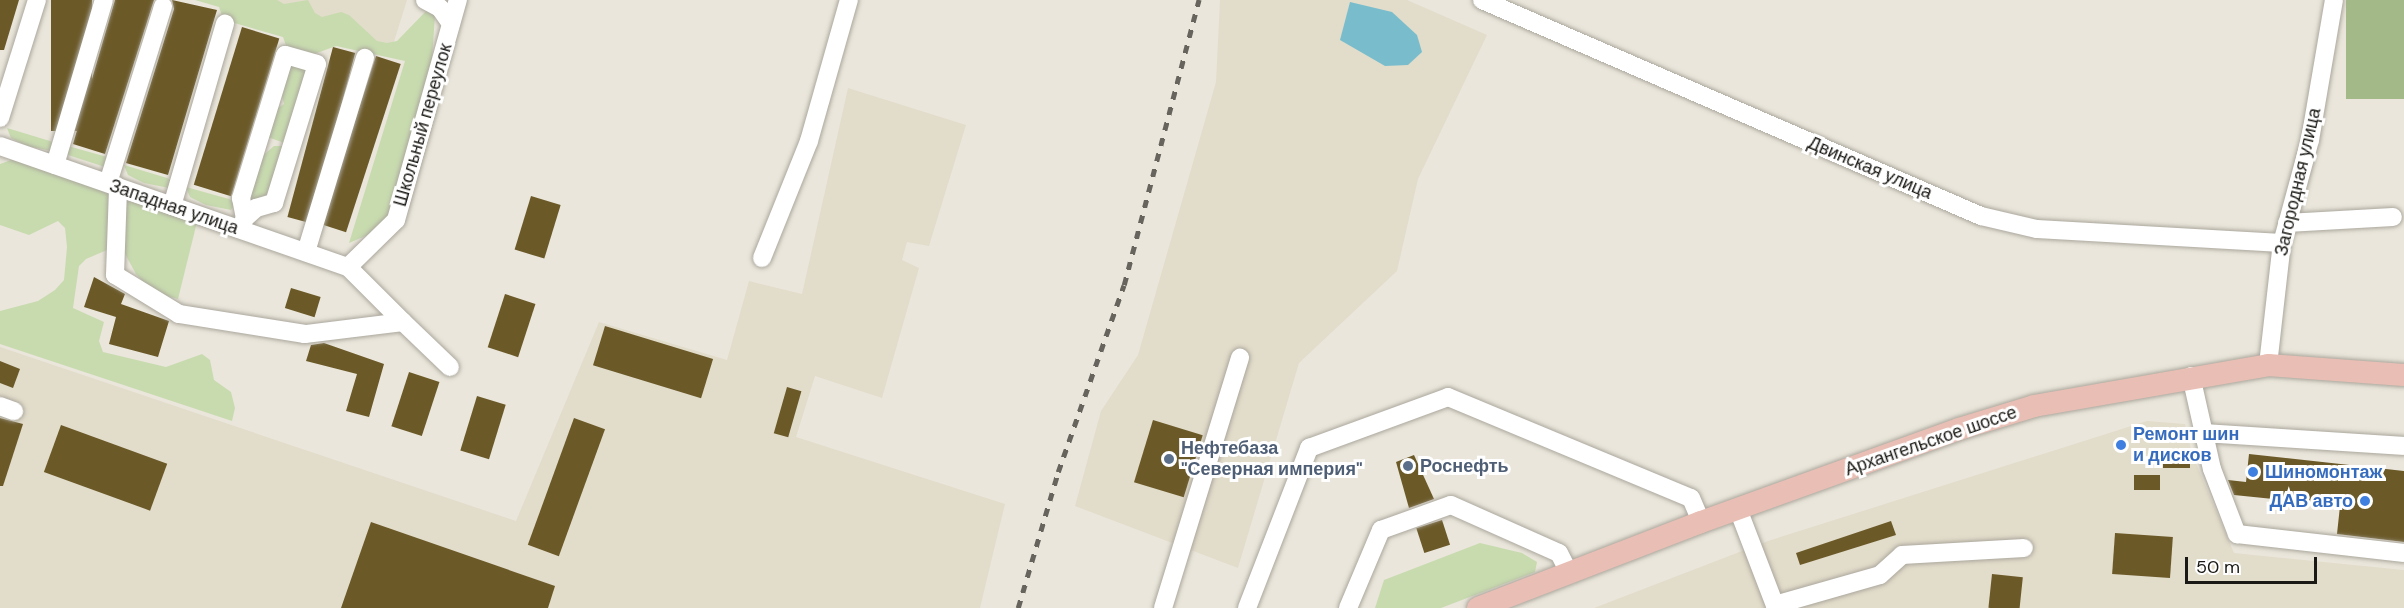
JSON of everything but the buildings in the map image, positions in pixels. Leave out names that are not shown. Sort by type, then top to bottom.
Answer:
[{"type":"main road","name":"Архангельское шоссе","points":[[1479,608],[1701,522],[1959,429],[2034,406],[2192,376],[2268,365],[2404,375]]},
{"type":"street","points":[[0,118],[37,0]]},
{"type":"street","points":[[55,165],[104,0]]},
{"type":"street","points":[[425,0],[440,8],[451,24]]},
{"type":"street","name":"Школьный переулок","points":[[348,267],[396,220],[458,0]]},
{"type":"street","points":[[762,258],[809,141],[849,0]]},
{"type":"street","name":"Двинская улица","points":[[1482,0],[1981,216],[2037,229],[2282,243]]},
{"type":"street","name":"Загородная улица","points":[[2268,365],[2282,243],[2310,140],[2334,0]]},
{"type":"street","points":[[163,6],[113,185],[115,275],[179,314],[305,334],[403,322]]},
{"type":"street","points":[[172,206],[225,24]]},
{"type":"street","points":[[285,55],[317,64],[274,203],[256,208],[242,224],[241,198],[285,55]]},
{"type":"street","points":[[306,252],[365,58]]},
{"type":"street","name":"Западная улица","points":[[0,146],[172,206],[242,224],[306,252],[348,267]]},
{"type":"street","points":[[2287,223],[2393,217]]},
{"type":"street","points":[[348,267],[450,367]]},
{"type":"street","points":[[1163,608],[1240,358]]},
{"type":"street","points":[[2192,376],[2219,495],[2237,534],[2404,553]]},
{"type":"street","points":[[1247,608],[1309,448],[1448,398],[1690,498],[1701,522]]},
{"type":"street","points":[[2205,433],[2404,446]]},
{"type":"street","points":[[1348,608],[1381,530],[1451,505],[1559,553],[1569,573]]},
{"type":"street","points":[[1738,509],[1776,606],[1880,575],[1902,555],[2024,548]]},
{"type":"shaded area","points":[[231,0],[407,0],[392,48]]},
{"type":"shaded area","points":[[1220,0],[1407,0],[1487,35],[1418,179],[1397,271],[1299,363],[1238,568],[1075,506],[1101,411],[1138,355],[1216,82]]},
{"type":"shaded area","points":[[848,88],[966,125],[929,246],[907,242],[902,260],[919,268],[882,398],[815,376],[796,437],[1005,504],[980,608],[0,608],[0,347],[516,521],[599,322],[727,360],[749,281],[802,294]]},
{"type":"shaded area","points":[[2147,421],[2185,424],[2192,454],[2234,553],[2404,570],[2404,608],[1594,608],[1768,541]]},
{"type":"green space","points":[[195,0],[277,0],[284,4],[308,0],[315,13],[322,17],[341,12],[349,15],[377,41],[387,43],[397,41],[429,8],[435,15],[431,73],[392,217],[377,231],[349,243],[405,61],[336,46],[306,57],[288,51],[283,37],[231,22],[222,16],[219,7]]},
{"type":"green space","points":[[2346,0],[2404,0],[2404,99],[2346,99]]},
{"type":"green space","points":[[294,62],[309,68],[287,144],[265,136],[275,110],[284,104],[280,88],[285,69]]},
{"type":"green space","points":[[7,128],[57,144],[52,151],[27,146],[11,138]]},
{"type":"green space","points":[[68,146],[107,157],[108,168],[68,155]]},
{"type":"green space","points":[[274,146],[282,146],[285,153],[270,193],[248,204],[259,159]]},
{"type":"green space","points":[[14,159],[109,191],[107,250],[86,259],[79,266],[73,308],[104,322],[99,341],[103,352],[166,367],[202,354],[210,360],[214,380],[231,392],[235,408],[232,421],[0,344],[0,311],[38,301],[55,290],[64,280],[67,247],[65,228],[58,221],[29,235],[0,225],[0,164]]},
{"type":"green space","points":[[124,165],[173,181],[169,188],[144,183],[128,175]]},
{"type":"green space","points":[[186,187],[236,203],[231,210],[206,205],[190,197]]},
{"type":"green space","points":[[125,196],[197,222],[178,299],[153,292],[136,274],[123,250]]},
{"type":"green space","points":[[1480,543],[1522,553],[1537,562],[1535,572],[1441,608],[1375,608],[1384,580]]},
{"type":"water","points":[[1350,2],[1392,12],[1417,35],[1422,52],[1408,65],[1385,66],[1340,40]]},
{"type":"railway","points":[[1018,608],[1058,472],[1124,285],[1199,0]]},
{"type":"place","name":"Ремонт шин и дисков","points":[[2121,445]]},
{"type":"place","name":"Нефтебаза \"Северная империя\"","points":[[1169,459]]},
{"type":"place","name":"Роснефть","points":[[1408,466]]},
{"type":"place","name":"Шиномонтаж","points":[[2253,472]]},
{"type":"place","name":"ДАВ авто","points":[[2365,501]]}]
